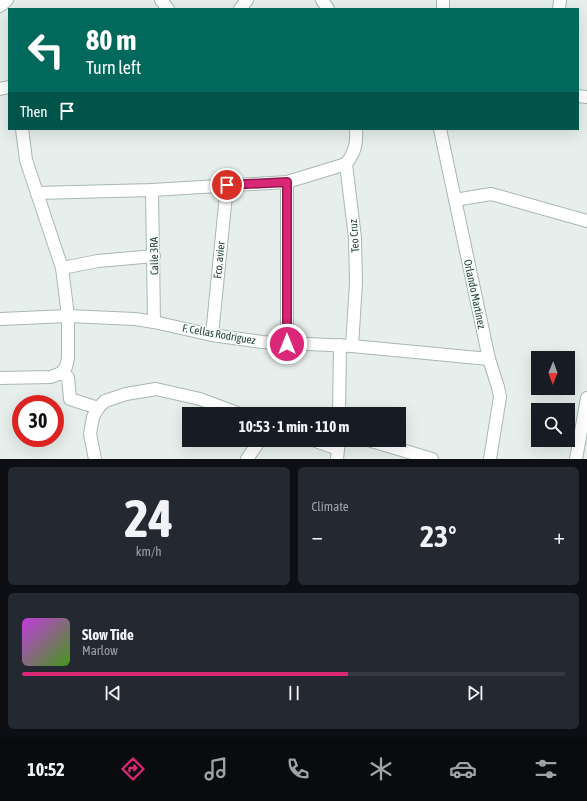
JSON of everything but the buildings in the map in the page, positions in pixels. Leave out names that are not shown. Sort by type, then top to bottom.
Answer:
[{"type":"street","points":[[0,6],[7,0]]},
{"type":"street","points":[[161,0],[167,8]]},
{"type":"street","points":[[241,8],[247,0]]},
{"type":"street","points":[[0,378],[51,377],[60,373],[66,367],[68,358],[68,316],[62,268],[26,160],[22,130]]},
{"type":"street","points":[[36,193],[152,190],[287,182],[346,164],[354,154],[357,145],[356,130]]},
{"type":"street","name":"Orlando Martinez","points":[[440,130],[489,359],[500,397],[490,459]]},
{"type":"street","name":"Teo Cruz","points":[[346,164],[355,238],[356,283],[352,346]]},
{"type":"street","points":[[287,182],[287,344]]},
{"type":"street","name":"Fco. avier","points":[[212,335],[227,185]]},
{"type":"street","name":"Calle 3RA","points":[[152,190],[154,322]]},
{"type":"street","points":[[455,200],[491,194],[587,221]]},
{"type":"street","points":[[62,268],[98,261],[154,256]]},
{"type":"street","name":"F. Cellas Rodriguez","points":[[0,319],[68,316],[154,322],[212,335],[262,342],[340,345],[489,359]]},
{"type":"street","points":[[339,407],[340,345]]},
{"type":"street","points":[[60,373],[68,377],[70,399],[98,408]]},
{"type":"street","points":[[95,459],[90,434],[93,417],[98,408],[105,401],[126,394],[156,389],[200,399],[221,407]]},
{"type":"street","points":[[576,459],[587,398]]},
{"type":"street","points":[[247,459],[255,447]]},
{"type":"street","points":[[392,447],[432,459]]},
{"type":"route","points":[[227,185],[287,182],[287,344]]}]
